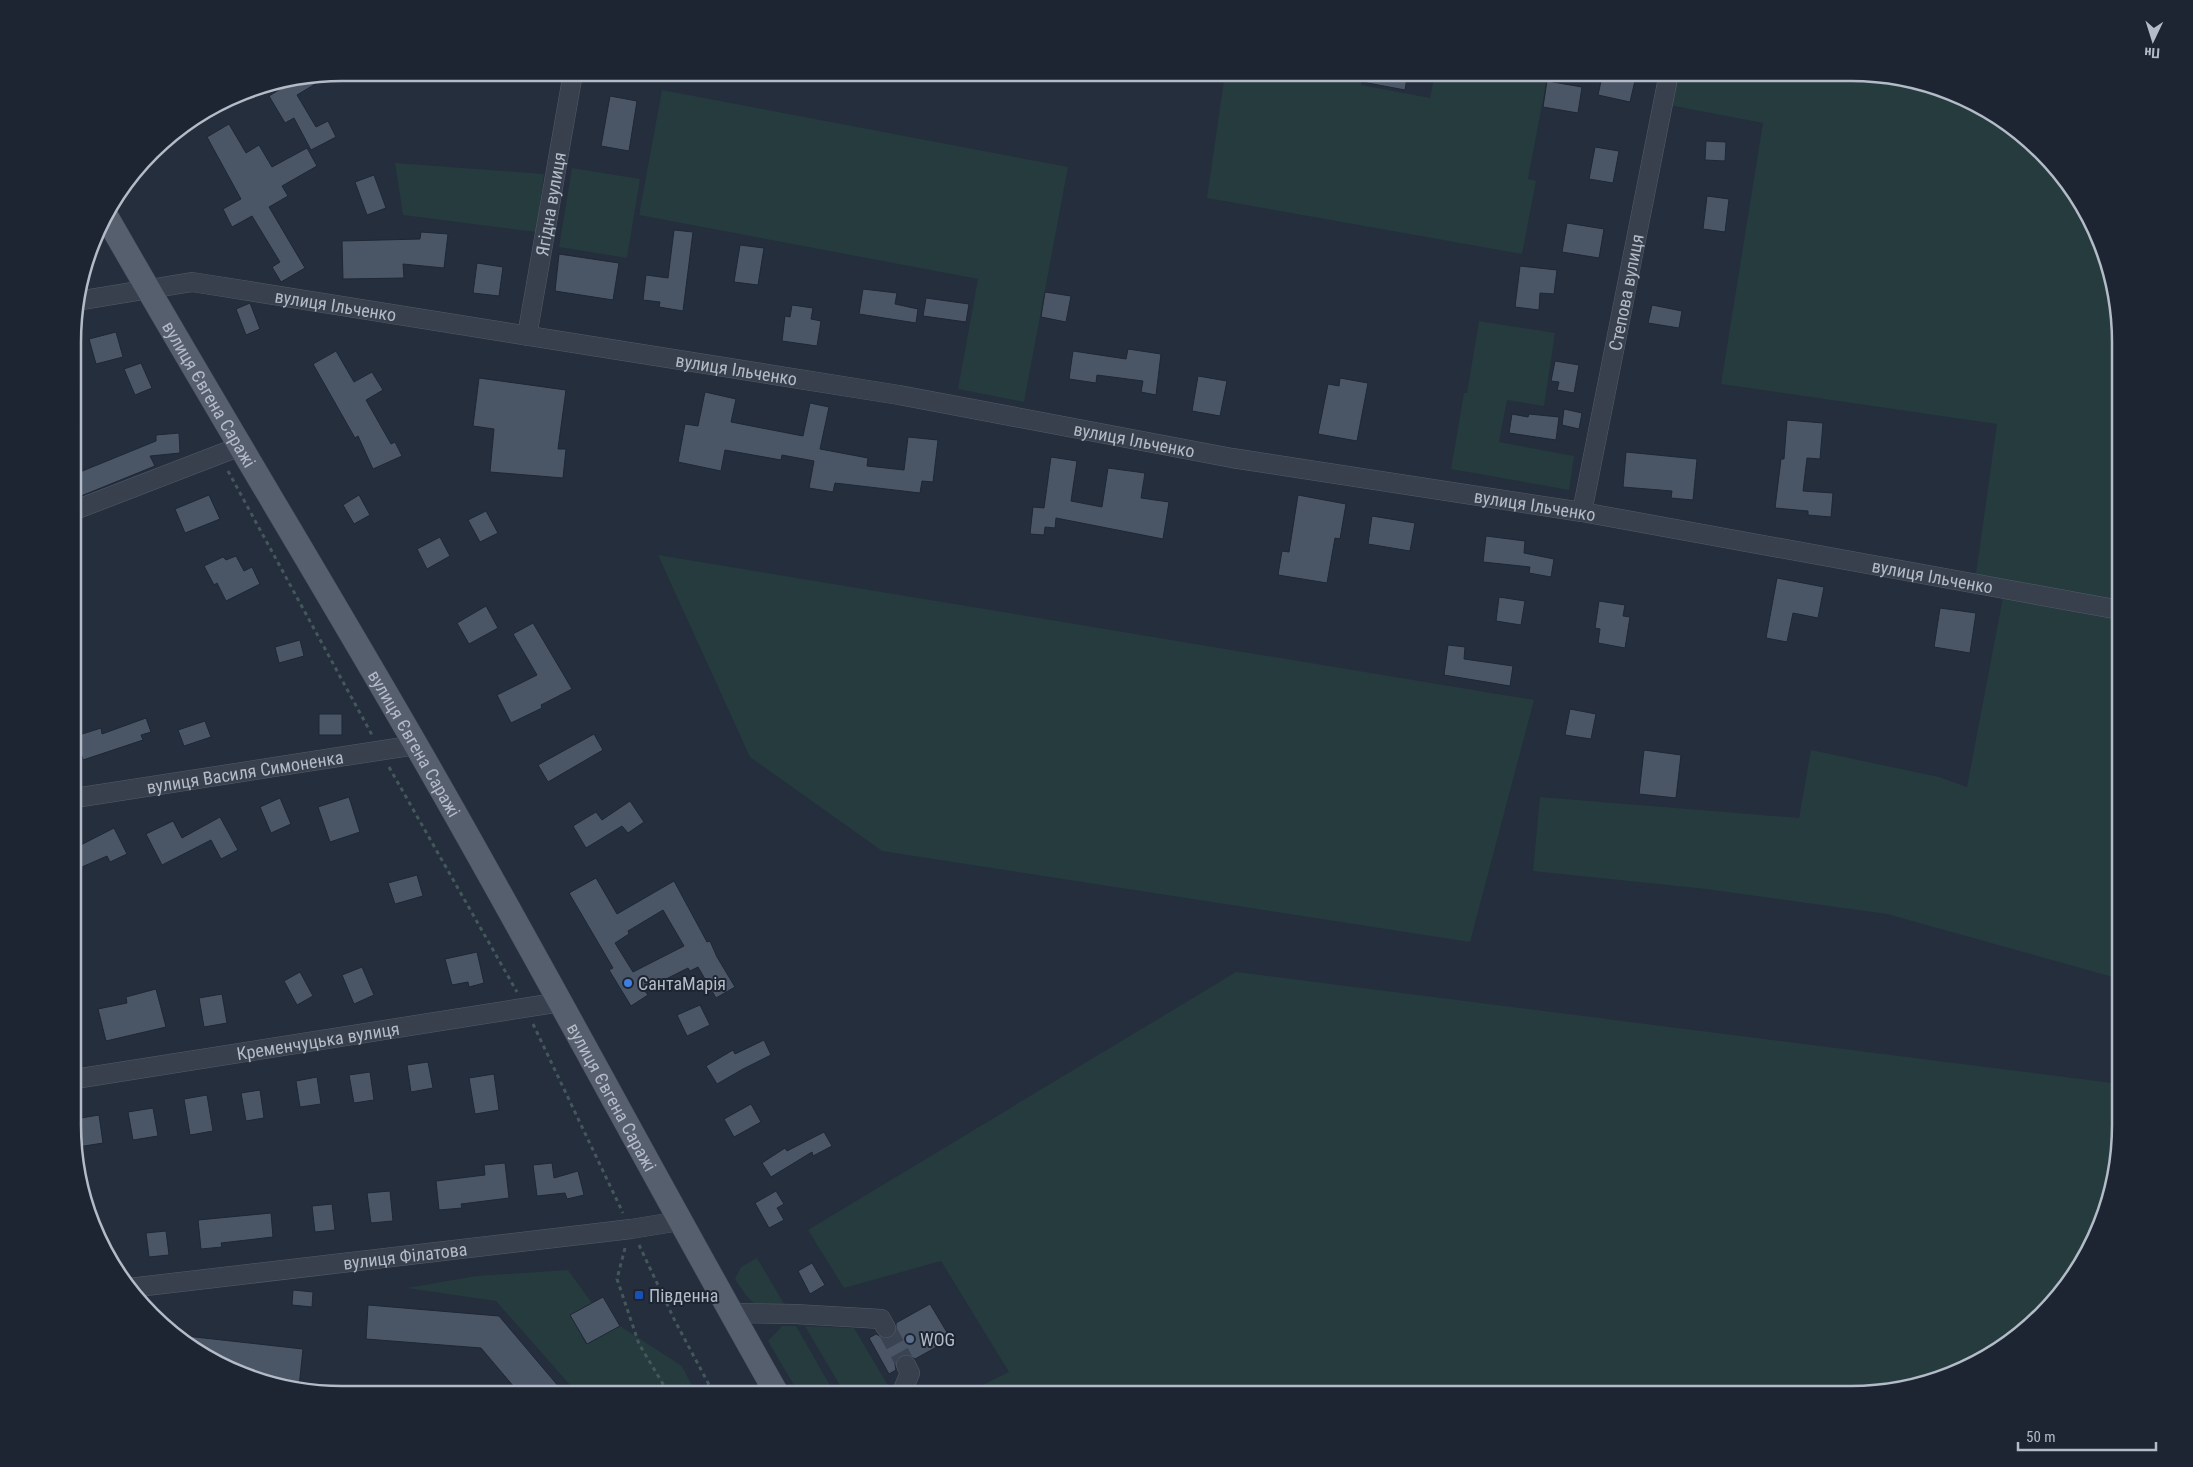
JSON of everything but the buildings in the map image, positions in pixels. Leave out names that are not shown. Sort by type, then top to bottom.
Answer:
[{"type":"main road","name":"вулиця Євгена Саражі","points":[[110,223],[416,745],[561,1002],[772,1386]]},
{"type":"street","name":"Ягідна вулиця","points":[[527,336],[572,81]]},
{"type":"street","name":"Степова вулиця","points":[[1582,512],[1667,81]]},
{"type":"street","name":"вулиця Ільченко","points":[[84,300],[192,282],[899,395],[1232,458],[1582,512],[2112,609]]},
{"type":"street","points":[[81,508],[241,446]]},
{"type":"street","name":"вулиця Василя Симоненка","points":[[81,797],[379,749],[416,745]]},
{"type":"street","name":"Кременчуцька вулиця","points":[[81,1078],[561,1002]]},
{"type":"street","name":"вулиця Філатова","points":[[138,1287],[631,1229],[680,1221]]},
{"type":"street","points":[[731,1313],[795,1314],[881,1319],[886,1328]]},
{"type":"street","points":[[904,1386],[910,1373],[906,1365]]},
{"type":"path","points":[[219,455],[379,749],[525,1007],[674,1320],[710,1386]]},
{"type":"path","points":[[631,1229],[616,1279],[639,1344],[664,1386]]},
{"type":"green space","points":[[1224,81],[1362,81],[1361,85],[1430,98],[1433,81],[1546,81],[1528,179],[1536,181],[1522,254],[1207,198]]},
{"type":"green space","points":[[1673,81],[1851,81],[1885,83],[1918,90],[1966,108],[2010,135],[2058,183],[2085,227],[2098,258],[2107,291],[2112,342],[2112,977],[1887,914],[1706,889],[1533,871],[1540,797],[1799,818],[1811,750],[1939,777],[1967,787],[2003,597],[1974,588],[1997,424],[1721,384],[1763,123],[1669,105]]},
{"type":"green space","points":[[662,90],[1068,167],[1024,402],[958,389],[978,279],[639,215]]},
{"type":"green space","points":[[395,163],[544,174],[536,232],[403,215]]},
{"type":"green space","points":[[572,168],[640,179],[627,258],[559,247]]},
{"type":"green space","points":[[1479,321],[1555,333],[1544,406],[1507,400],[1499,442],[1574,456],[1569,490],[1451,469],[1464,393],[1467,393]]},
{"type":"green space","points":[[658,555],[1534,700],[1470,942],[882,851],[750,757]]},
{"type":"green space","points":[[1236,972],[2112,1083],[2110,1159],[2103,1192],[2085,1240],[2058,1284],[2023,1321],[1981,1351],[1935,1372],[1885,1384],[1851,1386],[980,1386],[1009,1372],[941,1261],[844,1288],[808,1230]]},
{"type":"green space","points":[[757,1258],[786,1307],[754,1303],[735,1279],[741,1267]]},
{"type":"green space","points":[[568,1270],[592,1303],[570,1315],[586,1344],[620,1326],[682,1366],[692,1386],[571,1386],[496,1301],[407,1288],[476,1276]]},
{"type":"green space","points":[[782,1326],[796,1326],[830,1386],[794,1386],[768,1341]]},
{"type":"green space","points":[[805,1326],[854,1328],[888,1386],[840,1386]]},
{"type":"tunnel","points":[[886,1328],[906,1365]]},
{"type":"place","name":"СантаМарія","points":[[628,983]]},
{"type":"place","name":"Південна","points":[[639,1295]]},
{"type":"place","name":"WOG","points":[[910,1339]]}]
